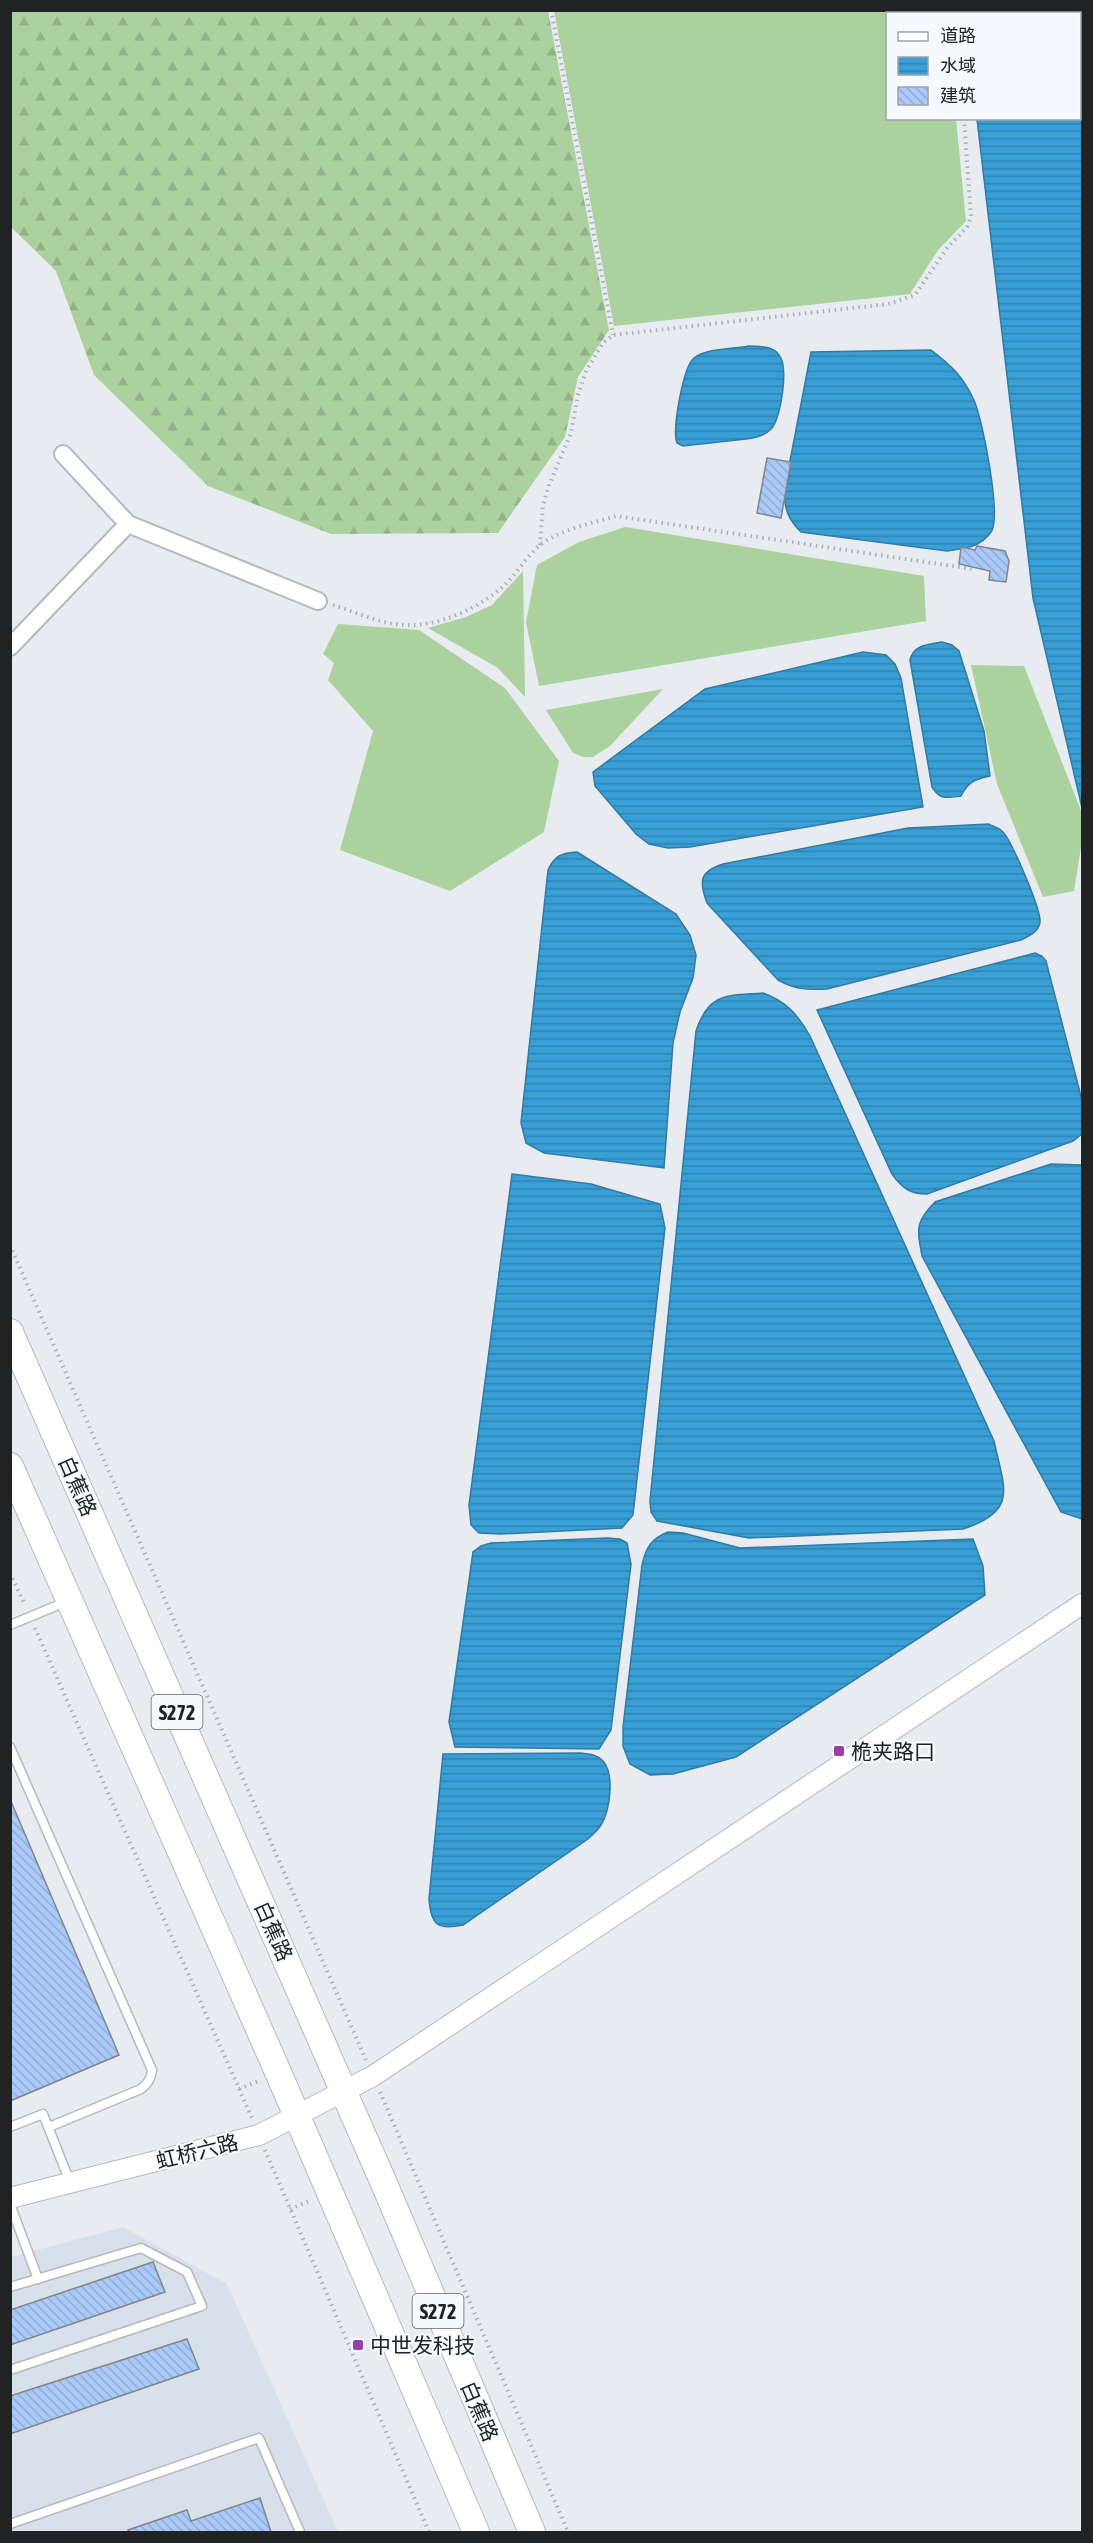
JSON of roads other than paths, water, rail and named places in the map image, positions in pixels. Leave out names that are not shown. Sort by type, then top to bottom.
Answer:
[{"type":"main road","name":"白蕉路","points":[[10,1332],[344,2091],[532,2532]]},
{"type":"main road","name":"S272","points":[[10,1466],[297,2115],[476,2532]]},
{"type":"street","points":[[63,454],[128,524],[318,601]]},
{"type":"street","points":[[10,647],[128,524]]},
{"type":"street","name":"虹桥六路","points":[[10,2198],[259,2135],[372,2076],[1083,1604]]},
{"type":"lane","points":[[10,1625],[71,1600]]},
{"type":"lane","points":[[10,1747],[152,2070],[147,2084],[141,2089],[49,2127]]},
{"type":"lane","points":[[10,2127],[43,2114],[70,2182]]},
{"type":"lane","points":[[10,2204],[38,2279]]},
{"type":"lane","points":[[10,2287],[141,2248],[187,2272],[202,2306],[10,2370]]},
{"type":"lane","points":[[10,2524],[259,2438],[300,2532]]},
{"type":"water","points":[[1082,11],[1082,808],[1033,598],[977,120],[1081,120],[1081,12],[964,12]]},
{"type":"water","points":[[749,346],[773,350],[782,361],[783,392],[772,428],[763,435],[750,439],[683,446],[677,443],[679,399],[686,373],[694,358],[713,351]]},
{"type":"water","points":[[931,350],[960,377],[977,408],[993,487],[994,523],[991,532],[977,544],[947,551],[801,532],[788,514],[784,492],[811,352]]},
{"type":"water","points":[[942,642],[952,645],[959,651],[984,731],[990,776],[972,782],[961,796],[952,797],[941,796],[932,787],[910,660],[918,648]]},
{"type":"water","points":[[863,652],[886,655],[895,664],[901,678],[923,807],[690,847],[668,848],[649,844],[636,834],[595,786],[593,772],[705,689]]},
{"type":"water","points":[[989,824],[1001,830],[1006,837],[1025,875],[1039,915],[1040,922],[1036,931],[1021,940],[827,989],[802,989],[778,980],[707,903],[703,889],[705,874],[723,864],[908,828]]},
{"type":"water","points":[[577,852],[676,914],[690,935],[696,955],[693,978],[680,1012],[673,1043],[664,1168],[544,1153],[526,1143],[521,1123],[548,870],[559,856]]},
{"type":"water","points":[[1035,953],[1046,961],[1082,1100],[1082,1134],[1073,1141],[927,1194],[907,1189],[892,1174],[817,1010]]},
{"type":"water","points":[[763,993],[778,1000],[791,1010],[810,1036],[994,1441],[1001,1472],[1003,1496],[1000,1506],[981,1522],[963,1529],[749,1538],[657,1521],[651,1512],[650,1501],[696,1031],[701,1018],[713,1003],[729,996]]},
{"type":"water","points":[[1051,1164],[1082,1165],[1082,1519],[1061,1512],[922,1256],[919,1239],[921,1221],[935,1202]]},
{"type":"water","points":[[512,1174],[591,1184],[660,1204],[665,1228],[633,1515],[622,1528],[501,1534],[479,1533],[471,1525],[469,1505]]},
{"type":"water","points":[[668,1532],[683,1533],[740,1548],[973,1539],[983,1566],[985,1595],[736,1757],[673,1774],[650,1775],[630,1764],[623,1746],[623,1727],[642,1565],[650,1544]]},
{"type":"water","points":[[620,1539],[627,1543],[631,1564],[611,1730],[599,1749],[455,1747],[449,1722],[473,1552],[491,1543]]},
{"type":"water","points":[[581,1753],[601,1759],[609,1775],[609,1802],[598,1829],[588,1839],[463,1925],[447,1927],[437,1924],[432,1915],[429,1899],[443,1754]]},
{"type":"place","name":"桅夹路口","points":[[839,1751]]},
{"type":"place","name":"中世发科技","points":[[358,2345]]}]
